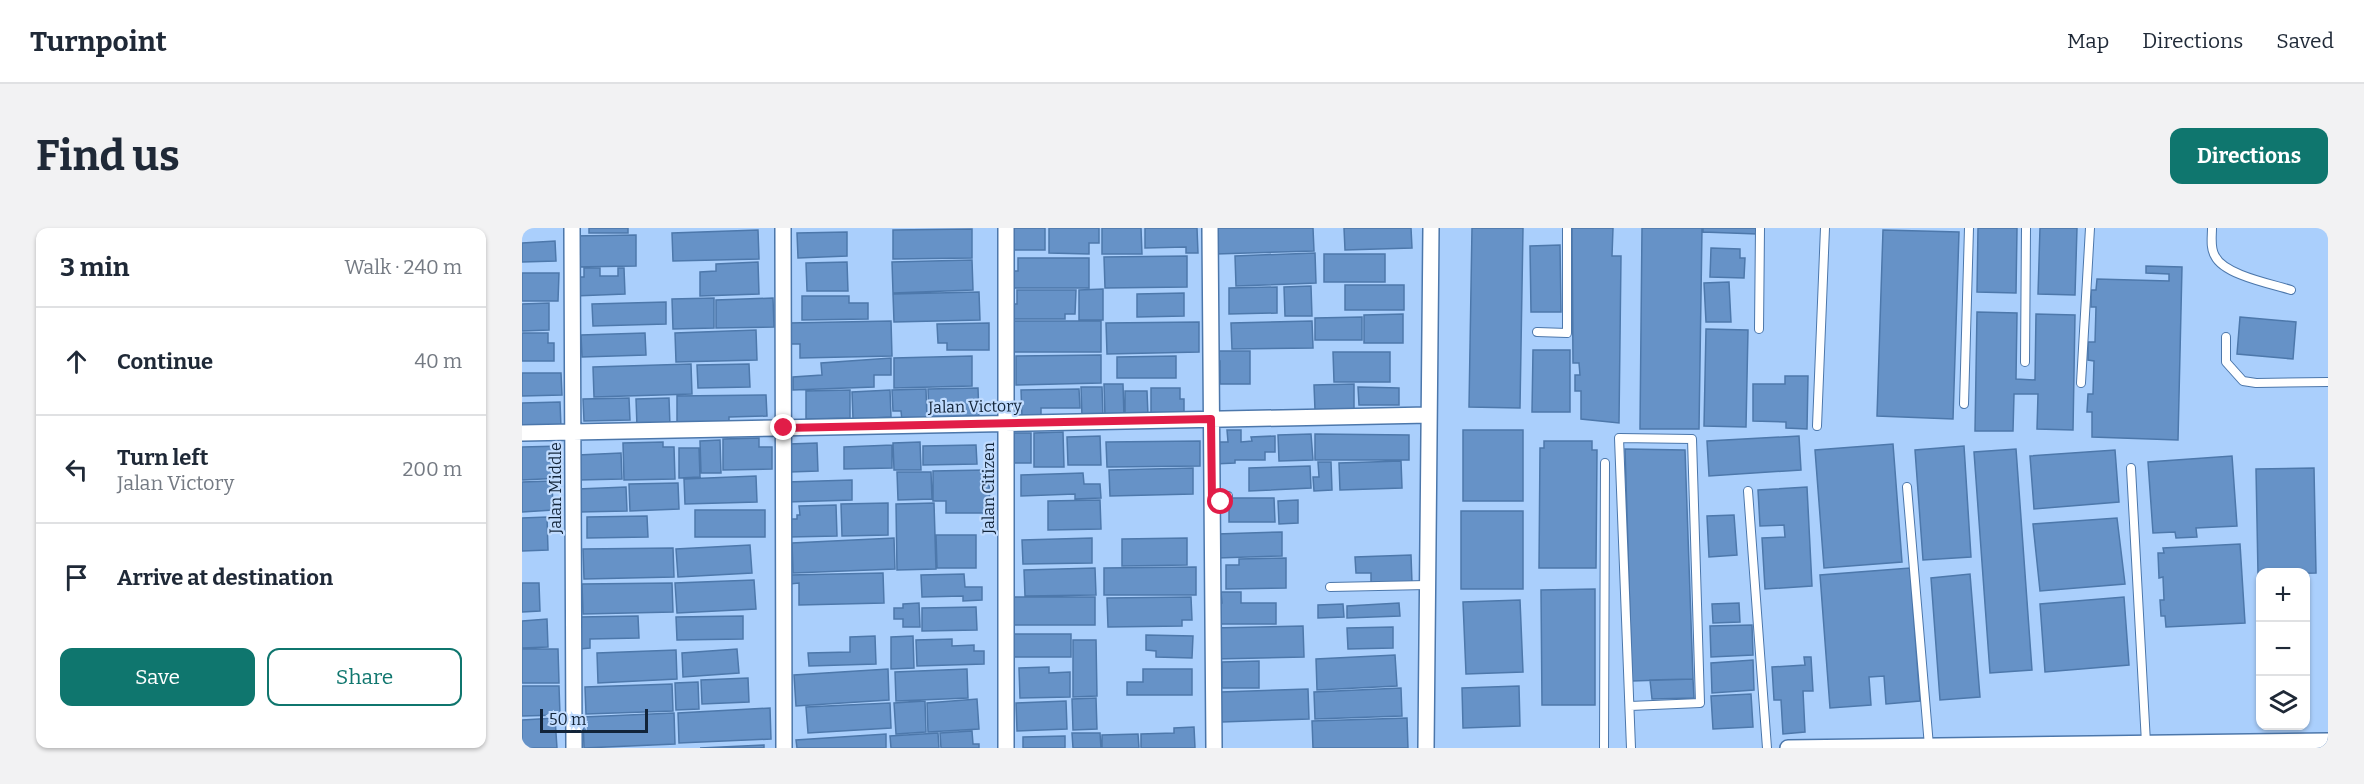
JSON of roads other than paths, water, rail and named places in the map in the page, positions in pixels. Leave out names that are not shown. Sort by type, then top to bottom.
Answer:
[{"type":"street","name":"Jalan Middle","points":[[572,228],[574,748]]},
{"type":"street","points":[[783,228],[784,748]]},
{"type":"street","name":"Jalan Citizen","points":[[1006,228],[1006,748]]},
{"type":"street","points":[[1210,228],[1214,748]]},
{"type":"street","points":[[1426,748],[1431,228]]},
{"type":"street","name":"Jalan Victory","points":[[522,433],[1429,415]]},
{"type":"street","points":[[1788,748],[2146,743],[2240,745],[2328,741]]},
{"type":"lane","points":[[1537,332],[1567,333],[1567,228]]},
{"type":"lane","points":[[1759,329],[1760,228]]},
{"type":"lane","points":[[1817,426],[1825,228]]},
{"type":"lane","points":[[1964,405],[1969,228]]},
{"type":"lane","points":[[2025,362],[2026,228]]},
{"type":"lane","points":[[2081,382],[2090,228]]},
{"type":"lane","points":[[2212,228],[2212,248],[2220,264],[2233,271],[2291,290]]},
{"type":"lane","points":[[2226,337],[2226,362],[2244,381],[2256,383],[2328,382]]},
{"type":"lane","points":[[1630,706],[1700,703],[1692,439],[1619,438],[1631,748]]},
{"type":"lane","points":[[1604,748],[1605,463]]},
{"type":"lane","points":[[2131,468],[2146,743]]},
{"type":"lane","points":[[1907,487],[1929,746]]},
{"type":"lane","points":[[1748,491],[1767,748]]},
{"type":"lane","points":[[1212,503],[1226,501],[1228,496]]},
{"type":"lane","points":[[1330,587],[1427,585]]}]
